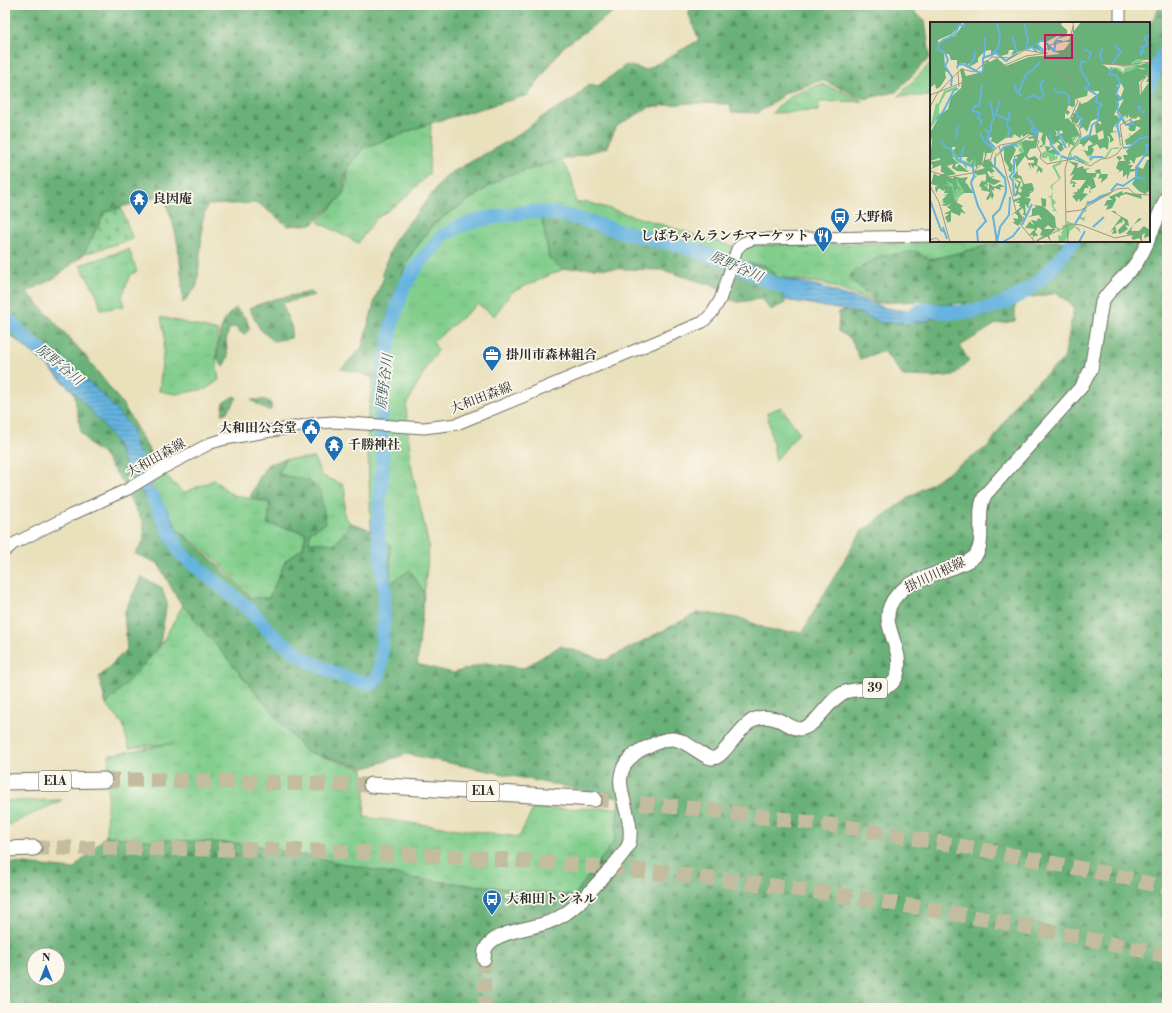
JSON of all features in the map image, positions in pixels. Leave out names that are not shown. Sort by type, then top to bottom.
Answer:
[{"type":"highway","name":"E1A","points":[[5,782],[104,780]]},
{"type":"highway","name":"E1A","points":[[371,785],[594,799]]},
{"type":"highway","points":[[5,849],[34,848]]},
{"type":"main road","points":[[1120,5],[1120,22]]},
{"type":"main road","points":[[1150,236],[1167,196]]},
{"type":"main road","name":"大和田森線","points":[[5,551],[13,544],[64,518],[128,489],[211,443],[225,439],[318,423],[365,423],[424,428],[457,424],[703,322],[712,313],[720,300],[736,249],[743,243],[753,239],[930,236]]},
{"type":"main road","name":"掛川川根線","points":[[484,959],[485,950],[497,938],[549,922],[575,907],[622,856],[628,847],[630,837],[620,781],[621,770],[626,761],[636,753],[662,739],[671,738],[680,740],[708,758],[715,758],[721,755],[734,738],[752,720],[772,718],[801,729],[808,727],[834,699],[843,693],[862,688],[883,688],[890,685],[896,678],[899,667],[899,658],[889,625],[888,614],[893,599],[902,589],[965,563],[975,556],[979,548],[980,510],[985,495],[1082,386],[1092,369],[1102,302],[1107,294],[1133,267],[1148,242]]},
{"type":"green space","points":[[5,5],[613,5],[613,12],[563,47],[528,95],[431,123],[363,148],[349,166],[342,196],[313,224],[288,226],[258,203],[207,205],[202,223],[197,286],[183,303],[180,261],[176,234],[168,208],[162,195],[105,212],[84,254],[56,277],[27,292],[83,353],[124,406],[159,468],[125,486],[102,453],[93,448],[81,432],[74,393],[47,365],[5,331]]},
{"type":"green space","points":[[697,5],[715,8],[721,5],[906,5],[925,21],[930,57],[896,92],[864,99],[822,80],[787,92],[758,113],[731,112],[730,104],[688,103],[650,107],[617,126],[606,148],[505,176],[432,225],[411,255],[394,294],[380,370],[373,378],[360,373],[341,369],[362,347],[376,296],[384,277],[382,274],[394,241],[447,175],[510,140],[545,115],[575,98],[588,85],[598,86],[626,65],[646,70],[699,40],[688,12]]},
{"type":"green space","points":[[1161,5],[1167,5],[1167,1008],[5,1008],[5,862],[73,869],[106,836],[139,840],[250,844],[417,879],[574,896],[615,840],[619,798],[406,754],[366,768],[305,751],[178,600],[158,563],[135,554],[144,540],[143,522],[127,494],[136,486],[162,517],[218,565],[250,598],[269,598],[286,560],[303,548],[306,533],[268,524],[270,503],[250,497],[260,476],[268,464],[285,459],[278,474],[309,481],[320,491],[326,523],[310,532],[309,542],[336,544],[350,523],[366,528],[390,544],[390,584],[410,570],[424,592],[417,664],[453,673],[486,663],[524,668],[560,646],[606,660],[699,612],[743,619],[772,631],[803,632],[861,532],[905,500],[989,446],[1021,396],[1064,359],[1074,307],[1057,293],[1015,300],[1015,321],[996,324],[960,346],[969,361],[954,375],[935,377],[903,376],[884,351],[860,359],[850,338],[838,331],[839,312],[848,310],[882,323],[929,321],[967,302],[947,305],[922,301],[875,303],[869,292],[862,290],[850,277],[853,272],[881,256],[917,251],[930,260],[1002,242],[1041,242],[1042,244],[1043,242],[1150,242],[1150,24]]},
{"type":"green space","points":[[930,64],[930,96],[898,96]]},
{"type":"green space","points":[[822,84],[862,101],[819,102],[818,111],[772,113],[790,96]]},
{"type":"green space","points":[[431,123],[429,174],[405,198],[376,219],[358,243],[318,222],[342,196],[347,184],[349,166],[363,148]]},
{"type":"green space","points":[[559,160],[564,164],[570,174],[576,203],[587,202],[742,249],[752,245],[998,242],[946,256],[852,274],[849,279],[865,291],[875,303],[826,284],[776,277],[774,272],[764,265],[752,264],[707,252],[679,240],[652,237],[530,209],[507,213],[541,212],[549,258],[566,268],[512,292],[494,316],[478,304],[433,342],[438,351],[427,366],[406,406],[411,465],[429,546],[417,664],[387,675],[390,545],[371,531],[367,423],[373,378],[380,370],[394,294],[399,277],[411,255],[431,227],[505,176]]},
{"type":"green space","points":[[121,208],[133,239],[84,254],[105,212]]},
{"type":"green space","points":[[541,212],[578,220],[604,230],[677,245],[706,254],[752,264],[764,265],[774,272],[785,303],[771,310],[761,299],[738,302],[727,299],[723,289],[663,270],[585,268],[563,269],[549,258]]},
{"type":"green space","points":[[129,249],[137,272],[131,274],[122,296],[124,306],[101,310],[97,295],[80,265]]},
{"type":"green space","points":[[311,292],[315,295],[282,303],[292,329],[291,338],[273,341],[260,329],[249,308],[274,299]]},
{"type":"green space","points":[[236,308],[246,318],[250,329],[244,335],[235,327],[229,329],[226,341],[228,357],[223,367],[217,358],[221,330],[226,318]]},
{"type":"green space","points":[[161,317],[218,331],[216,360],[219,380],[206,389],[177,394],[159,391],[165,337]]},
{"type":"green space","points":[[234,396],[237,398],[226,413],[222,414],[224,402]]},
{"type":"green space","points":[[251,400],[268,401],[271,406],[271,410],[267,410]]},
{"type":"green space","points":[[781,407],[799,432],[776,460],[767,413]]},
{"type":"green space","points":[[314,458],[322,476],[342,484],[345,491],[344,515],[350,523],[336,544],[309,543],[309,481],[278,474],[285,459]]},
{"type":"green space","points":[[163,472],[183,493],[214,480],[233,495],[270,503],[268,524],[306,533],[303,548],[286,560],[269,598],[255,602],[217,561],[175,528],[167,509],[156,494],[153,479]]},
{"type":"green space","points":[[141,577],[161,587],[167,603],[159,648],[106,705],[99,677],[127,649],[124,613]]},
{"type":"green space","points":[[183,605],[305,751],[363,769],[365,794],[364,817],[519,837],[533,809],[618,808],[615,840],[574,896],[417,879],[106,836],[109,755],[174,743],[129,748],[123,724],[106,705],[146,658],[159,648]]},
{"type":"green space","points":[[62,800],[5,827],[5,801]]},
{"type":"water","points":[[776,277],[818,286],[886,308],[906,311],[926,308],[945,312],[926,321],[882,323],[858,313],[784,300]]},
{"type":"water","points":[[39,357],[79,374],[103,395],[131,427],[136,448],[148,464],[154,495],[167,509],[175,525],[160,516],[145,497],[127,468],[116,443],[107,430],[79,398]]},
{"type":"waterway","name":"原野谷川","points":[[1150,83],[1167,46]]},
{"type":"waterway","name":"原野谷川","points":[[153,498],[181,554],[250,610],[274,636],[305,659],[336,674],[359,682],[373,683],[379,675],[381,663],[385,594],[378,530],[383,460],[383,443],[380,428],[382,414],[381,392],[392,324],[404,286],[422,259],[442,236],[460,226],[483,219],[532,211],[558,214],[685,247],[729,262],[765,280],[796,292]]},
{"type":"waterway","name":"原野谷川","points":[[908,317],[918,311],[927,309],[946,312],[964,312],[999,305],[1028,290],[1040,280],[1072,242]]},
{"type":"waterway","name":"原野谷川","points":[[5,316],[29,341],[73,377]]},
{"type":"tunnel","points":[[104,780],[371,785]]},
{"type":"tunnel","points":[[594,799],[708,810],[853,828],[984,850],[1114,875],[1167,888]]},
{"type":"tunnel","points":[[34,848],[311,851],[421,855],[563,864],[650,872],[737,881],[910,906],[996,921],[1167,956]]},
{"type":"tunnel","points":[[484,959],[485,1008]]},
{"type":"place","name":"良因庵","points":[[139,216]]},
{"type":"place","name":"大野橋","points":[[840,234]]},
{"type":"place","name":"しばちゃんランチマーケット","points":[[823,253]]},
{"type":"place","name":"掛川市森林組合","points":[[492,372]]},
{"type":"place","name":"大和田公会堂","points":[[311,445]]},
{"type":"place","name":"千勝神社","points":[[334,462]]},
{"type":"place","name":"大和田トンネル","points":[[492,916]]}]
